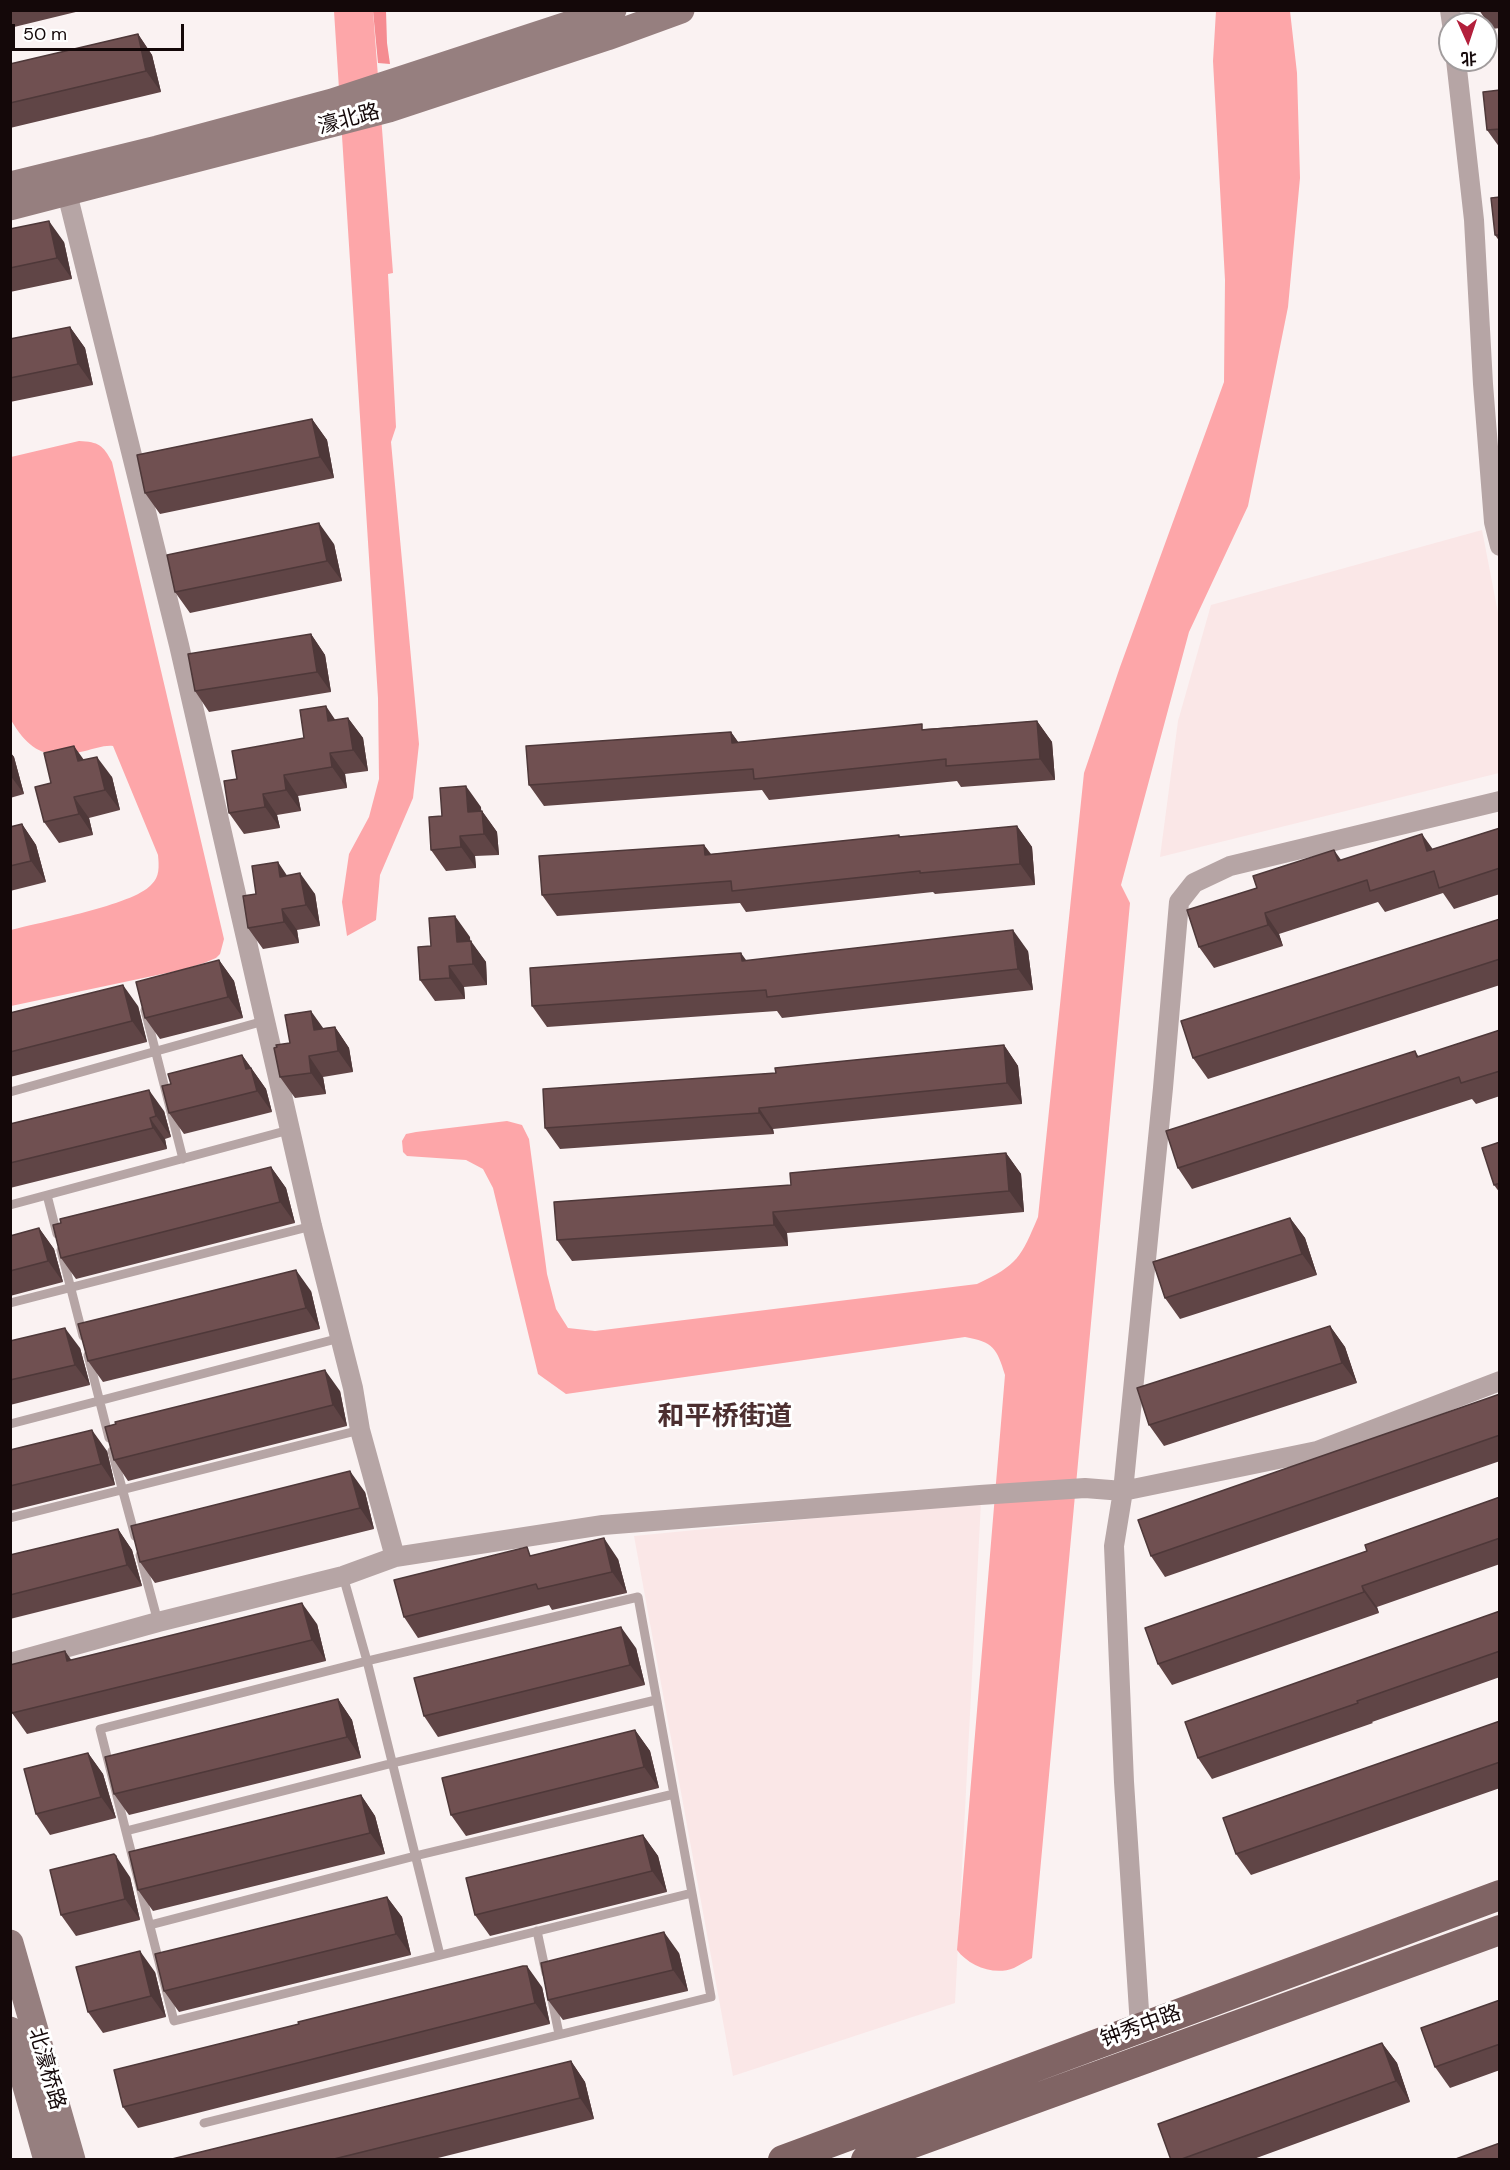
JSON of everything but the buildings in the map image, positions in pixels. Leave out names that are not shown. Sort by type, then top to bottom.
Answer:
[{"type":"main road","name":"钟秀中路","points":[[783,2160],[1140,2026],[1500,1895]]},
{"type":"main road","name":"钟秀中路","points":[[866,2160],[1500,1930]]},
{"type":"street","name":"濠北路","points":[[387,97],[613,10]]},
{"type":"street","name":"濠北路","points":[[10,207],[65,182],[332,113],[607,37],[681,10]]},
{"type":"street","points":[[1457,72],[1474,220],[1483,384],[1500,546]]},
{"type":"street","name":"濠北路","points":[[10,185],[65,182]]},
{"type":"street","points":[[65,182],[179,645],[289,1130],[353,1388],[360,1430],[395,1557]]},
{"type":"street","points":[[1140,2026],[1124,1782],[1114,1546],[1123,1491],[1179,902],[1194,883],[1230,866],[1500,801]]},
{"type":"street","points":[[10,1663],[158,1622],[343,1576],[395,1557],[603,1525],[1085,1488],[1123,1491],[1317,1451],[1500,1380]]},
{"type":"street","name":"北濠桥路","points":[[10,1943],[72,2160]]},
{"type":"street","name":"北濠桥路","points":[[10,2030],[47,2160]]},
{"type":"lane","points":[[141,994],[183,1159]]},
{"type":"lane","points":[[10,1092],[264,1021]]},
{"type":"lane","points":[[10,1205],[289,1130]]},
{"type":"lane","points":[[47,1195],[158,1622]]},
{"type":"lane","points":[[10,1303],[312,1226]]},
{"type":"lane","points":[[10,1424],[340,1338]]},
{"type":"lane","points":[[10,1518],[360,1430]]},
{"type":"lane","points":[[343,1576],[367,1661],[440,1955]]},
{"type":"lane","points":[[204,2123],[711,1997],[638,1597],[367,1661],[100,1729],[174,2021],[692,1893]]},
{"type":"lane","points":[[126,1831],[393,1763],[656,1700]]},
{"type":"lane","points":[[150,1925],[416,1856],[674,1794]]},
{"type":"lane","points":[[537,1931],[560,2034]]},
{"type":"shaded area","points":[[334,11],[373,11],[393,273],[388,274],[396,427],[391,442],[419,744],[413,798],[380,875],[376,920],[347,936],[342,902],[349,854],[369,817],[379,779],[378,698]]},
{"type":"shaded area","points":[[373,11],[386,11],[390,64],[378,63]]},
{"type":"shaded area","points":[[1216,11],[1290,11],[1297,73],[1300,178],[1288,307],[1248,506],[1189,632],[1121,885],[1130,903],[1032,1958],[1014,1968],[998,1971],[975,1965],[957,1950],[1005,1375],[996,1352],[982,1341],[965,1337],[566,1394],[538,1374],[493,1188],[483,1169],[466,1160],[407,1156],[403,1152],[402,1141],[406,1134],[416,1132],[507,1121],[522,1125],[529,1139],[547,1274],[556,1309],[568,1328],[595,1331],[977,1284],[1001,1271],[1017,1258],[1038,1217],[1084,773],[1120,667],[1224,382],[1225,280],[1213,61]]},
{"type":"shaded area","points":[[79,441],[91,442],[100,446],[112,462],[224,939],[220,954],[204,963],[181,970],[11,1006],[11,930],[86,912],[126,899],[151,885],[156,878],[159,863],[158,855],[113,746],[51,754],[33,747],[11,720],[11,457]]},
{"type":"shaded area","points":[[1482,530],[1499,618],[1499,773],[1160,857],[1178,721],[1211,605]]},
{"type":"shaded area","points":[[981,1502],[955,2003],[733,2076],[634,1536]]},
{"type":"district","name":"和平桥街道","points":[[725,1418]]}]
